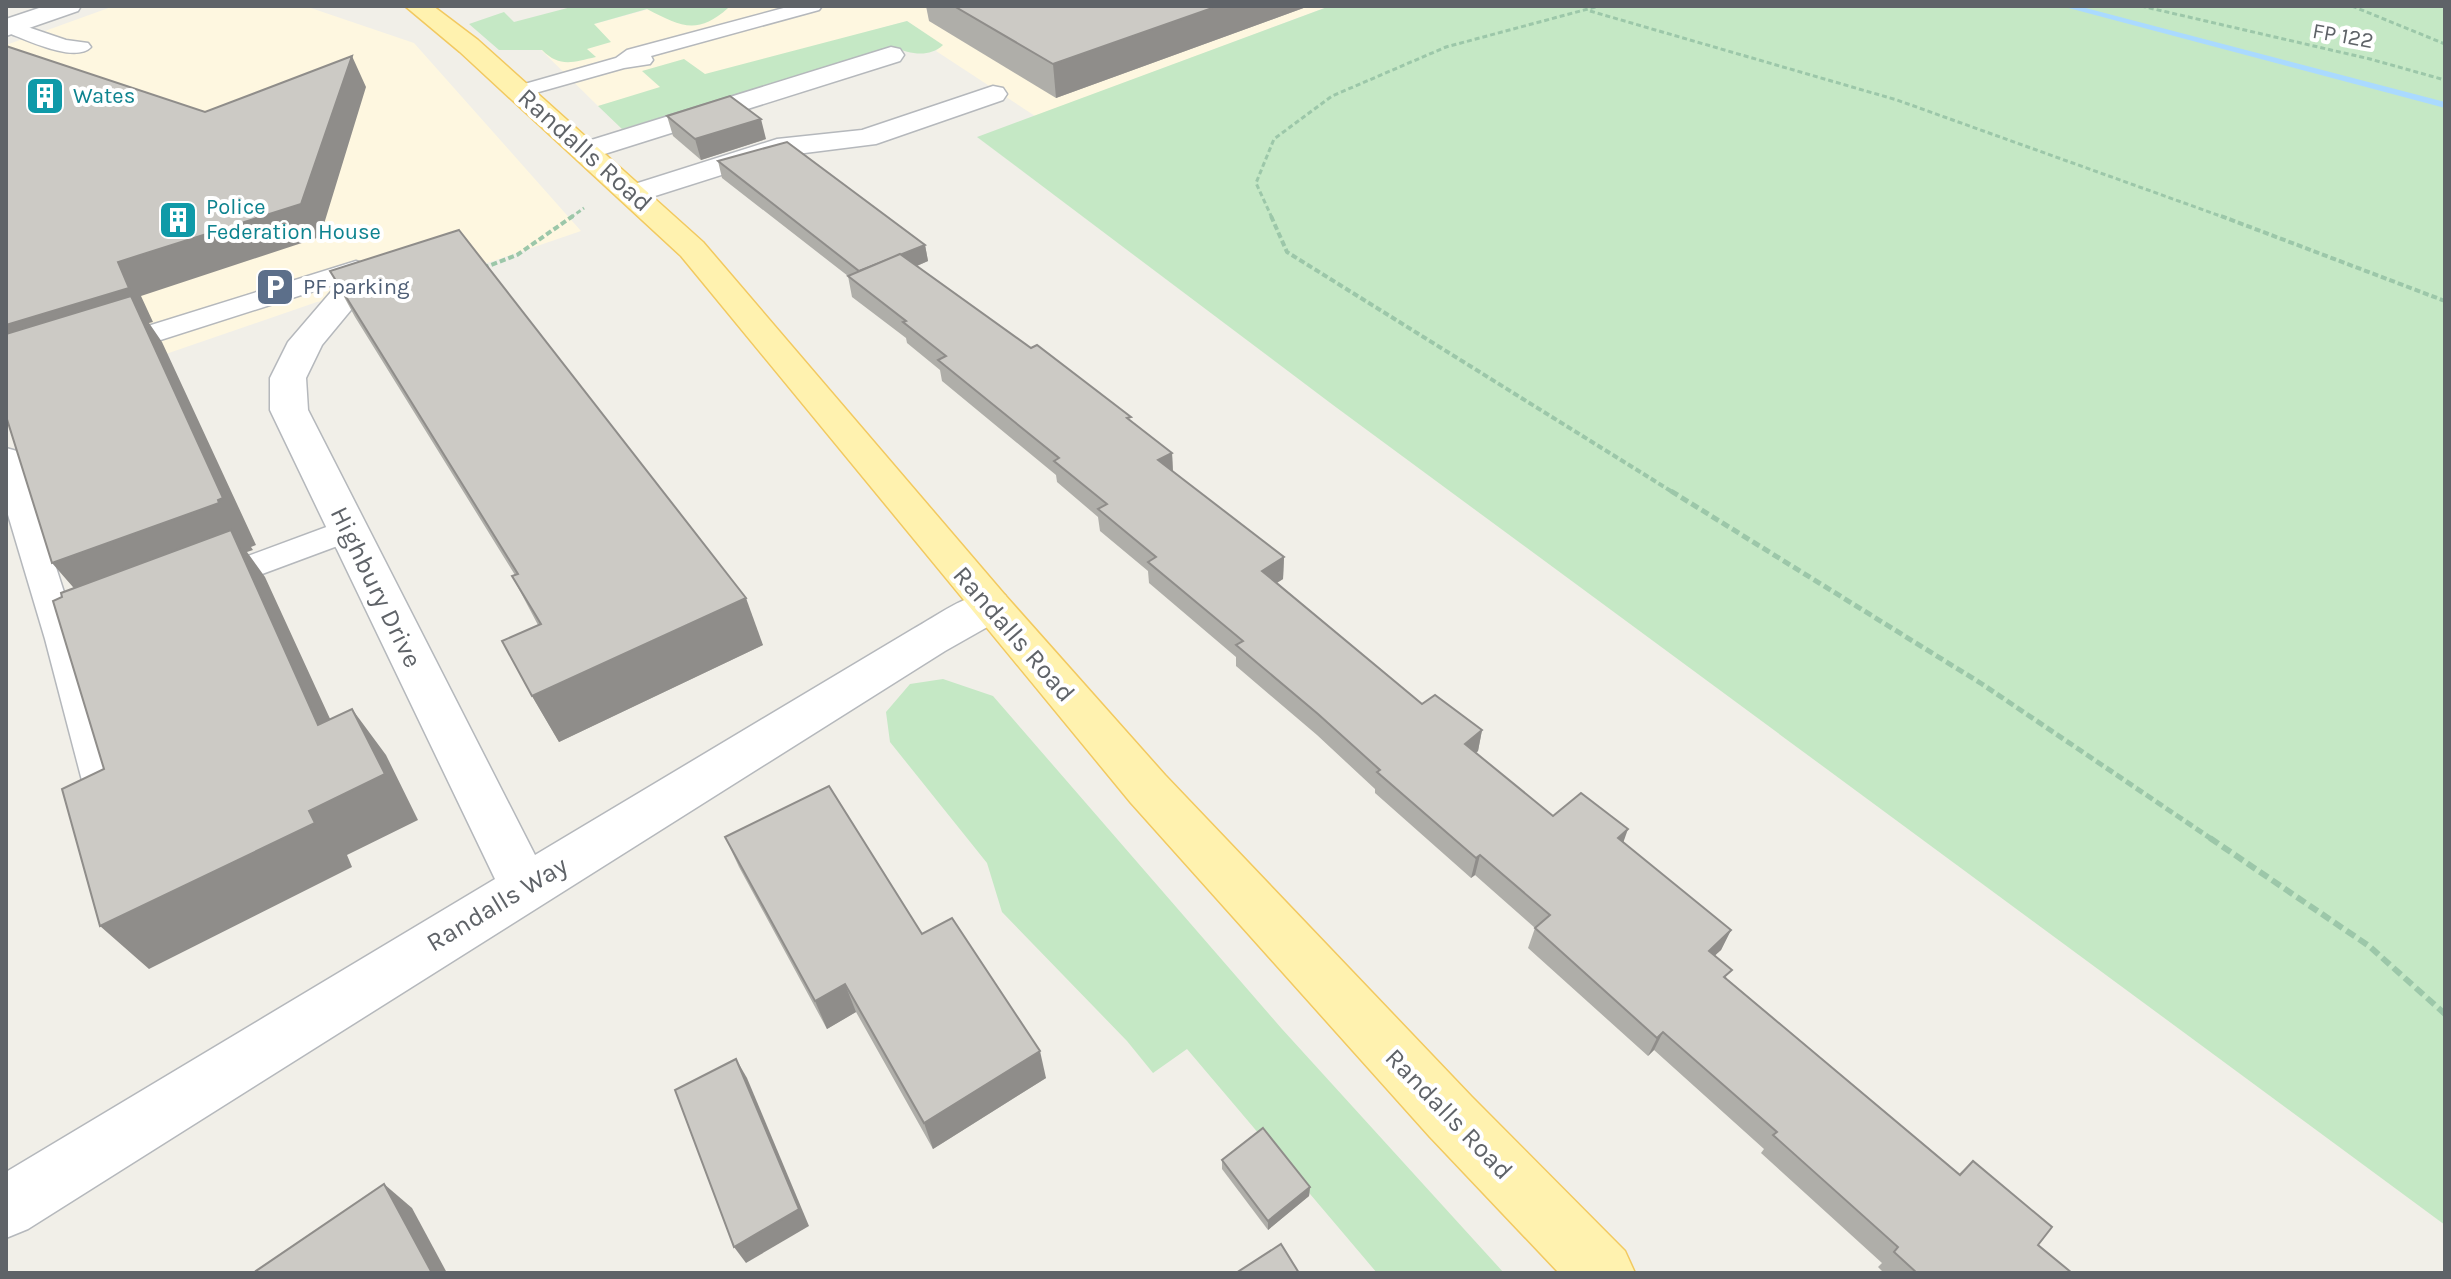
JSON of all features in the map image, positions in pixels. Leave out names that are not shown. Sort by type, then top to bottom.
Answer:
[{"type":"main road","name":"Randalls Road","points":[[417,6],[437,19],[521,91],[692,249],[990,606],[1148,789],[1286,941],[1603,1273]]},
{"type":"street","points":[[7,28],[69,6]]},
{"type":"street","points":[[585,151],[891,55]]},
{"type":"street","points":[[633,194],[777,148],[866,138],[993,94]]},
{"type":"street","name":"Highbury Drive","points":[[348,293],[306,342],[288,378],[289,410],[525,887]]},
{"type":"street","name":"Randalls Way","points":[[6,1207],[525,887],[990,606]]},
{"type":"lane","points":[[521,91],[623,62],[664,54],[680,44],[812,6]]},
{"type":"lane","points":[[7,28],[63,46],[81,47]]},
{"type":"lane","points":[[82,356],[356,269],[348,293]]},
{"type":"lane","points":[[6,458],[77,634],[110,815]]},
{"type":"lane","points":[[191,590],[348,530]]},
{"type":"path","points":[[1599,6],[1446,47],[1332,96],[1274,139],[1256,183],[1287,252],[1982,684],[2369,946],[2445,1014]]},
{"type":"path","name":"FP 122","points":[[2141,6],[2295,44],[2380,59],[2445,80]]},
{"type":"path","points":[[2352,6],[2445,44]]},
{"type":"path","points":[[1589,11],[1897,100],[2158,192],[2445,301]]},
{"type":"path","points":[[478,270],[517,255],[587,206]]},
{"type":"shaded area","points":[[114,6],[305,6],[414,43],[581,231],[458,273],[317,302],[6,409],[6,45]]},
{"type":"shaded area","points":[[660,6],[1330,6],[1035,116],[936,51],[942,45],[907,21],[598,106],[532,41]]},
{"type":"green space","points":[[575,6],[728,8],[717,17],[697,25],[679,24],[647,9],[594,24],[611,42],[587,49],[596,57],[574,62],[555,59],[542,50],[499,50],[469,24],[504,12],[514,22]]},
{"type":"green space","points":[[1330,6],[2445,6],[2445,1225],[1333,405],[977,137]]},
{"type":"green space","points":[[907,21],[943,45],[932,52],[919,54],[894,47],[622,129],[598,106],[660,87],[642,71],[684,59],[705,74]]},
{"type":"green space","points":[[943,679],[993,696],[1282,1029],[1504,1273],[1377,1273],[1187,1049],[1153,1073],[1127,1041],[1002,912],[987,863],[890,742],[886,712],[910,684]]},
{"type":"building","points":[[954,6],[1218,6],[1053,64]]},
{"type":"building","points":[[6,46],[205,112],[352,56],[301,204],[118,262],[129,288],[6,325]]},
{"type":"building","points":[[730,96],[761,119],[695,139],[667,116]]},
{"type":"building","points":[[787,142],[925,245],[859,271],[718,161]]},
{"type":"building","points":[[459,230],[746,598],[532,696],[502,641],[541,624],[512,576],[518,574],[330,271]]},
{"type":"building","points":[[900,254],[1031,348],[1037,345],[1131,417],[1127,418],[1172,453],[1158,460],[1284,557],[1262,571],[1422,704],[1435,695],[1482,730],[1465,744],[1553,816],[1581,793],[1628,829],[1618,838],[1731,930],[1709,951],[1732,970],[1724,977],[1960,1175],[1973,1161],[2052,1227],[2038,1245],[2072,1273],[1917,1273],[1894,1252],[1898,1247],[1773,1135],[1777,1132],[1663,1032],[1657,1038],[1535,928],[1550,915],[1480,855],[1476,858],[1377,772],[1380,770],[1318,714],[1236,645],[1243,641],[1148,562],[1156,557],[1098,509],[1107,504],[1054,461],[1059,458],[938,360],[946,356],[848,276]]},
{"type":"building","points":[[131,296],[223,498],[218,500],[219,503],[52,563],[6,416],[6,334]]},
{"type":"building","points":[[231,530],[318,725],[352,709],[385,774],[309,811],[315,823],[100,926],[62,789],[104,769],[53,601],[62,597],[61,593]]},
{"type":"building","points":[[829,786],[922,934],[952,918],[1040,1051],[924,1123],[845,984],[815,1001],[725,837]]},
{"type":"building","points":[[736,1059],[799,1209],[734,1247],[675,1090]]},
{"type":"building","points":[[1263,1128],[1310,1187],[1268,1221],[1222,1160]]},
{"type":"building","points":[[384,1184],[432,1273],[253,1273]]},
{"type":"building","points":[[1281,1244],[1299,1273],[1236,1273]]},
{"type":"waterway","points":[[2066,6],[2445,105]]},
{"type":"place","name":"Wates","points":[[45,96]]},
{"type":"place","name":"Police Federation House","points":[[178,220]]},
{"type":"place","name":"PF parking","points":[[275,287]]}]
